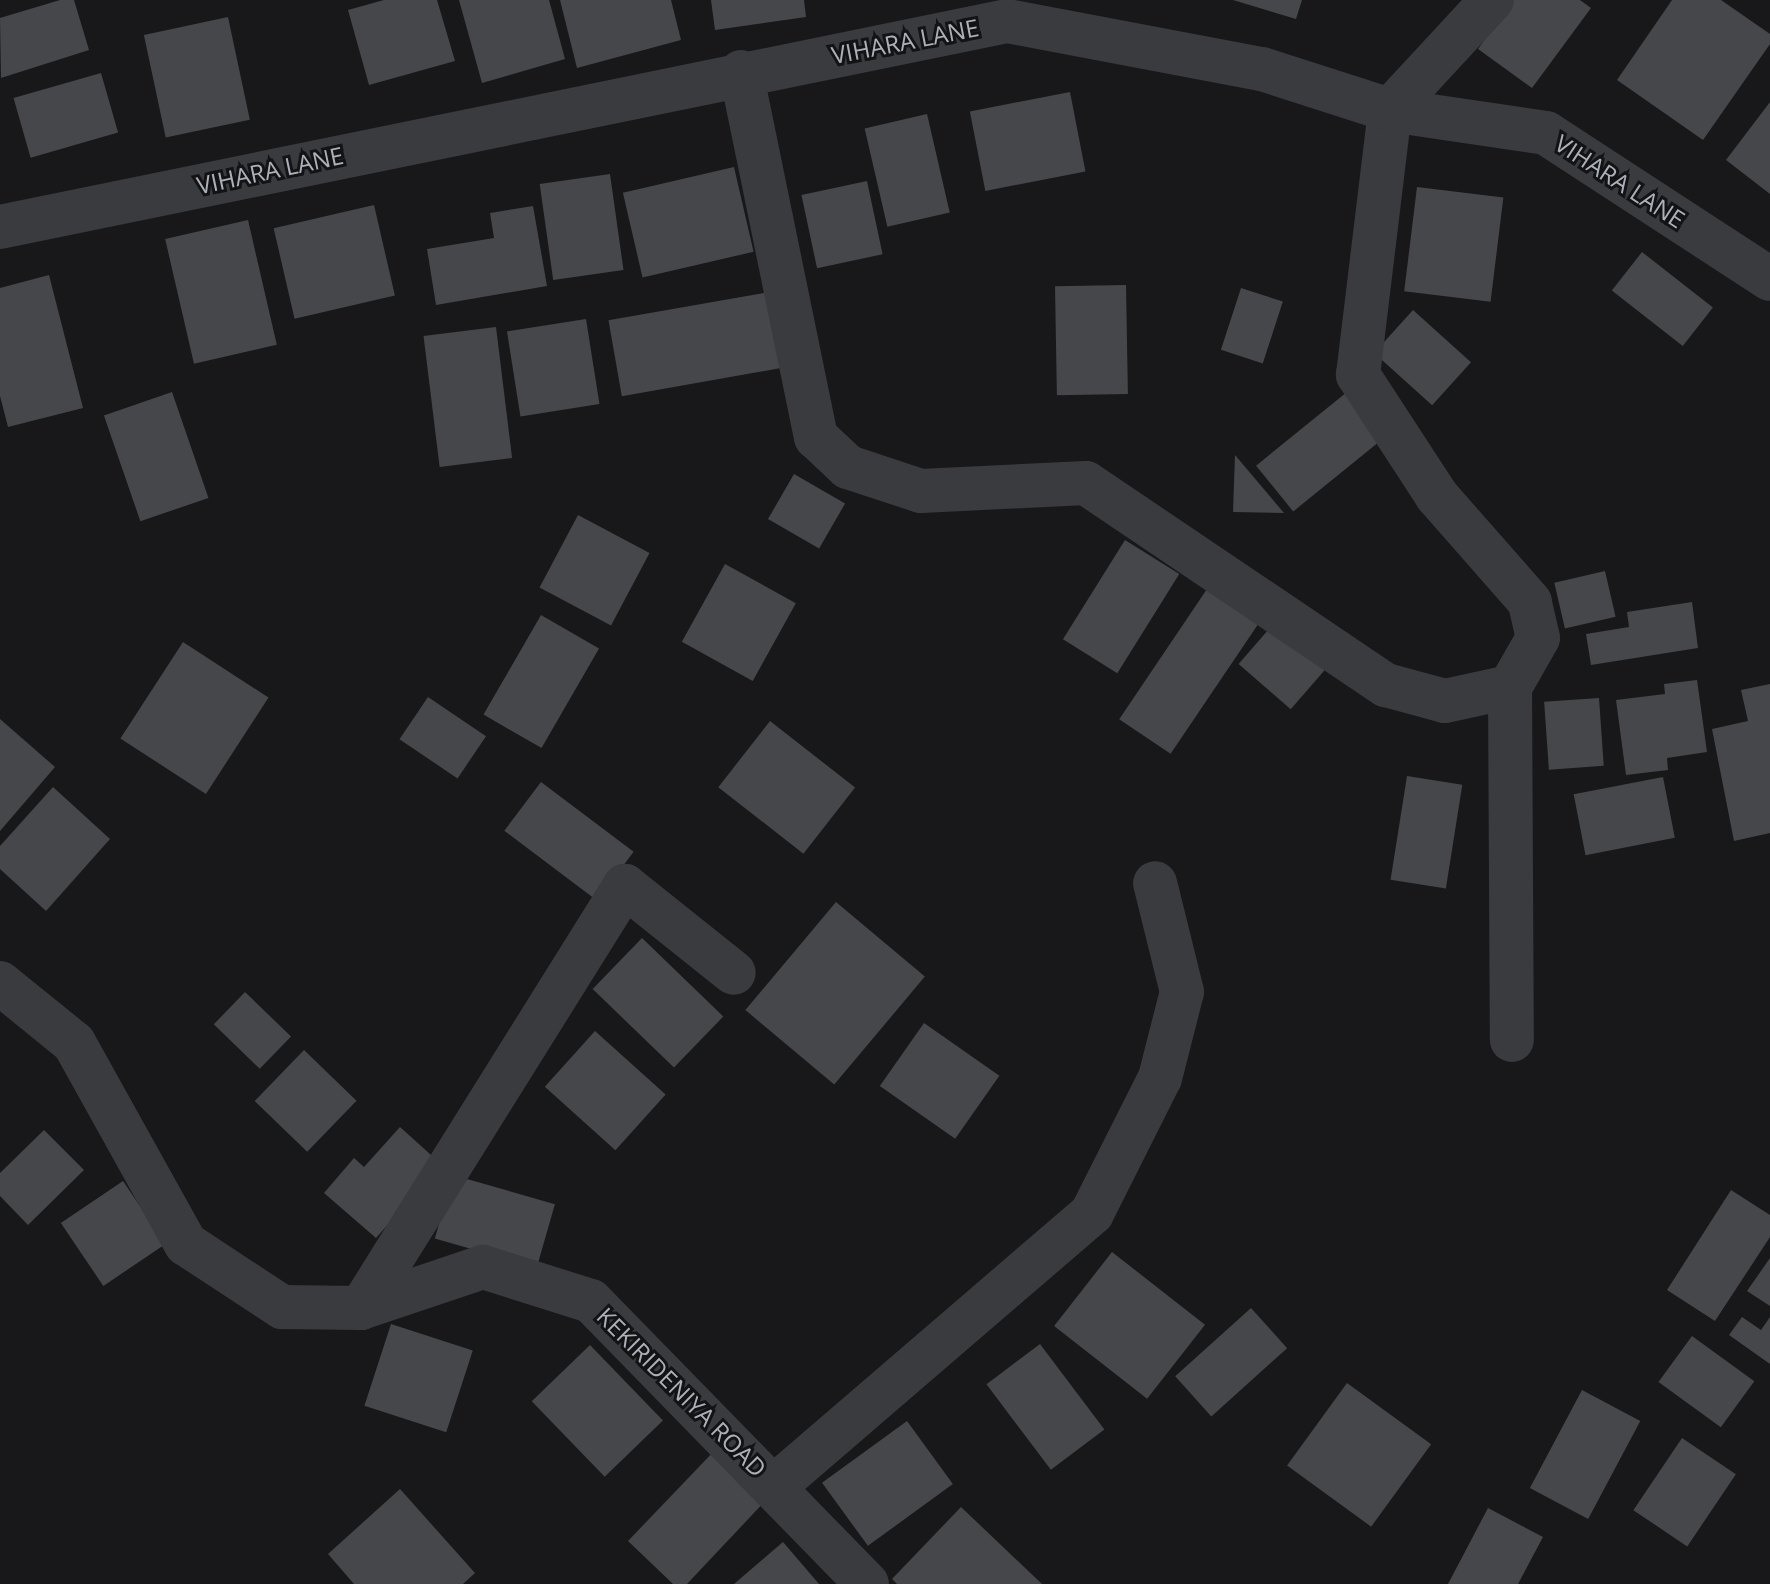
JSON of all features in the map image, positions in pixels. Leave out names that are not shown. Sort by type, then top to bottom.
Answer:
[{"type":"street","points":[[1492,0],[1390,110],[1358,375],[1437,496],[1530,602],[1538,638],[1510,687],[1512,1040]]},
{"type":"street","name":"VIHARA LANE","points":[[0,227],[741,72],[1006,11],[1262,69],[1390,110],[1546,133],[1770,279]]},
{"type":"street","points":[[741,72],[816,437],[848,467],[921,491],[1086,483],[1386,685],[1445,701],[1510,687]]},
{"type":"street","points":[[776,1485],[1092,1213],[1160,1078],[1182,992],[1155,883]]},
{"type":"street","points":[[361,1308],[625,886],[734,973]]},
{"type":"street","name":"KEKIRIDENIYA ROAD","points":[[0,983],[74,1043],[186,1244],[282,1307],[361,1308],[483,1267],[591,1301],[776,1485],[867,1584]]},
{"type":"building","points":[[60,0],[74,0],[89,50],[1,78],[0,18]]},
{"type":"building","points":[[384,0],[437,0],[455,61],[369,85],[348,10]]},
{"type":"building","points":[[459,0],[549,0],[565,59],[482,83]]},
{"type":"building","points":[[560,0],[671,0],[681,40],[577,68]]},
{"type":"building","points":[[711,0],[804,0],[806,17],[715,30]]},
{"type":"building","points":[[1233,0],[1302,0],[1296,19]]},
{"type":"building","points":[[1513,0],[1580,0],[1591,8],[1532,88],[1478,49]]},
{"type":"building","points":[[1672,0],[1721,0],[1770,34],[1770,44],[1703,140],[1617,80]]},
{"type":"building","points":[[228,17],[250,120],[166,138],[144,35]]},
{"type":"building","points":[[101,73],[118,133],[31,158],[14,98]]},
{"type":"building","points":[[1070,92],[1085,172],[985,191],[970,111]]},
{"type":"building","points":[[1770,102],[1770,194],[1726,160]]},
{"type":"building","points":[[927,114],[950,212],[887,227],[865,128]]},
{"type":"building","points":[[734,167],[754,252],[642,277],[623,193]]},
{"type":"building","points":[[610,174],[623,270],[553,280],[540,184]]},
{"type":"building","points":[[867,181],[883,254],[817,268],[801,195]]},
{"type":"building","points":[[1417,187],[1503,198],[1491,302],[1404,291]]},
{"type":"building","points":[[374,205],[395,296],[295,319],[274,228]]},
{"type":"building","points":[[533,206],[547,286],[436,305],[427,249],[494,238],[490,213]]},
{"type":"building","points":[[248,220],[277,345],[194,364],[165,239]]},
{"type":"building","points":[[1642,252],[1713,307],[1683,346],[1612,291]]},
{"type":"building","points":[[49,275],[83,408],[8,427],[0,396],[0,288]]},
{"type":"building","points":[[1126,285],[1128,394],[1057,395],[1055,286]]},
{"type":"building","points":[[1241,288],[1283,302],[1263,363],[1221,350]]},
{"type":"building","points":[[769,292],[782,368],[622,396],[608,320]]},
{"type":"building","points":[[1413,310],[1471,362],[1432,405],[1374,353]]},
{"type":"building","points":[[586,319],[599,404],[520,416],[507,332]]},
{"type":"building","points":[[496,327],[512,458],[440,467],[424,336]]},
{"type":"building","points":[[172,392],[208,498],[140,521],[104,415]]},
{"type":"building","points":[[1347,392],[1384,438],[1293,511],[1256,466]]},
{"type":"building","points":[[1235,455],[1284,513],[1233,512]]},
{"type":"building","points":[[794,474],[845,503],[819,549],[768,519]]},
{"type":"building","points":[[578,515],[650,553],[611,625],[540,587]]},
{"type":"building","points":[[1125,540],[1179,574],[1117,673],[1063,639]]},
{"type":"building","points":[[725,564],[796,603],[753,681],[682,642]]},
{"type":"building","points":[[1605,571],[1616,617],[1565,628],[1554,583]]},
{"type":"building","points":[[1207,589],[1258,624],[1171,754],[1119,719]]},
{"type":"building","points":[[1692,602],[1698,648],[1591,665],[1586,634],[1629,627],[1627,612]]},
{"type":"building","points":[[541,615],[599,648],[542,748],[484,715]]},
{"type":"building","points":[[1276,621],[1328,666],[1291,709],[1239,664]]},
{"type":"building","points":[[183,642],[269,698],[206,794],[120,738]]},
{"type":"building","points":[[1697,680],[1707,752],[1667,758],[1668,770],[1626,775],[1616,700],[1665,694],[1664,684]]},
{"type":"building","points":[[1770,684],[1770,833],[1734,841],[1712,729],[1748,721],[1741,690]]},
{"type":"building","points":[[428,697],[486,736],[458,778],[399,739]]},
{"type":"building","points":[[1599,698],[1604,766],[1549,770],[1544,702]]},
{"type":"building","points":[[0,719],[55,767],[0,831]]},
{"type":"building","points":[[770,721],[855,787],[803,854],[718,787]]},
{"type":"building","points":[[1407,776],[1462,785],[1446,888],[1391,880]]},
{"type":"building","points":[[1663,777],[1675,838],[1586,855],[1574,794]]},
{"type":"building","points":[[541,782],[634,852],[597,901],[504,831]]},
{"type":"building","points":[[53,787],[110,839],[46,911],[0,869],[0,846]]},
{"type":"building","points":[[836,902],[925,977],[834,1085],[745,1010]]},
{"type":"building","points":[[642,938],[723,1016],[674,1068],[593,989]]},
{"type":"building","points":[[245,992],[291,1036],[260,1069],[214,1024]]},
{"type":"building","points":[[924,1023],[999,1076],[955,1139],[880,1086]]},
{"type":"building","points":[[595,1031],[666,1095],[615,1150],[545,1087]]},
{"type":"building","points":[[304,1050],[357,1101],[307,1152],[255,1101]]},
{"type":"building","points":[[400,1127],[441,1164],[376,1238],[324,1193],[354,1158],[364,1167]]},
{"type":"building","points":[[44,1130],[84,1170],[28,1225],[0,1196],[0,1173]]},
{"type":"building","points":[[453,1175],[555,1204],[537,1268],[435,1238]]},
{"type":"building","points":[[123,1181],[165,1244],[103,1286],[61,1223]]},
{"type":"building","points":[[1731,1190],[1770,1215],[1770,1237],[1715,1321],[1667,1290]]},
{"type":"building","points":[[1112,1252],[1205,1325],[1147,1399],[1054,1326]]},
{"type":"building","points":[[1770,1258],[1770,1306],[1747,1291]]},
{"type":"building","points":[[1251,1308],[1287,1348],[1211,1416],[1175,1376]]},
{"type":"building","points":[[1742,1317],[1761,1330],[1770,1317],[1770,1364],[1729,1335]]},
{"type":"building","points":[[391,1324],[473,1351],[446,1432],[364,1406]]},
{"type":"building","points":[[1692,1336],[1754,1381],[1721,1427],[1658,1382]]},
{"type":"building","points":[[1040,1344],[1104,1429],[1051,1470],[986,1384]]},
{"type":"building","points":[[590,1345],[663,1421],[605,1477],[532,1401]]},
{"type":"building","points":[[1347,1383],[1431,1444],[1371,1527],[1287,1466]]},
{"type":"building","points":[[1582,1390],[1640,1421],[1588,1519],[1530,1488]]},
{"type":"building","points":[[907,1421],[953,1484],[868,1546],[822,1483]]},
{"type":"building","points":[[1682,1438],[1736,1474],[1687,1546],[1633,1510]]},
{"type":"building","points":[[717,1448],[769,1497],[687,1584],[673,1584],[628,1541]]},
{"type":"building","points":[[400,1489],[475,1573],[463,1584],[354,1584],[328,1554]]},
{"type":"building","points":[[961,1507],[1042,1584],[897,1584],[892,1579]]},
{"type":"building","points":[[1488,1508],[1543,1537],[1518,1584],[1448,1584]]},
{"type":"building","points":[[783,1542],[819,1584],[734,1584]]}]
